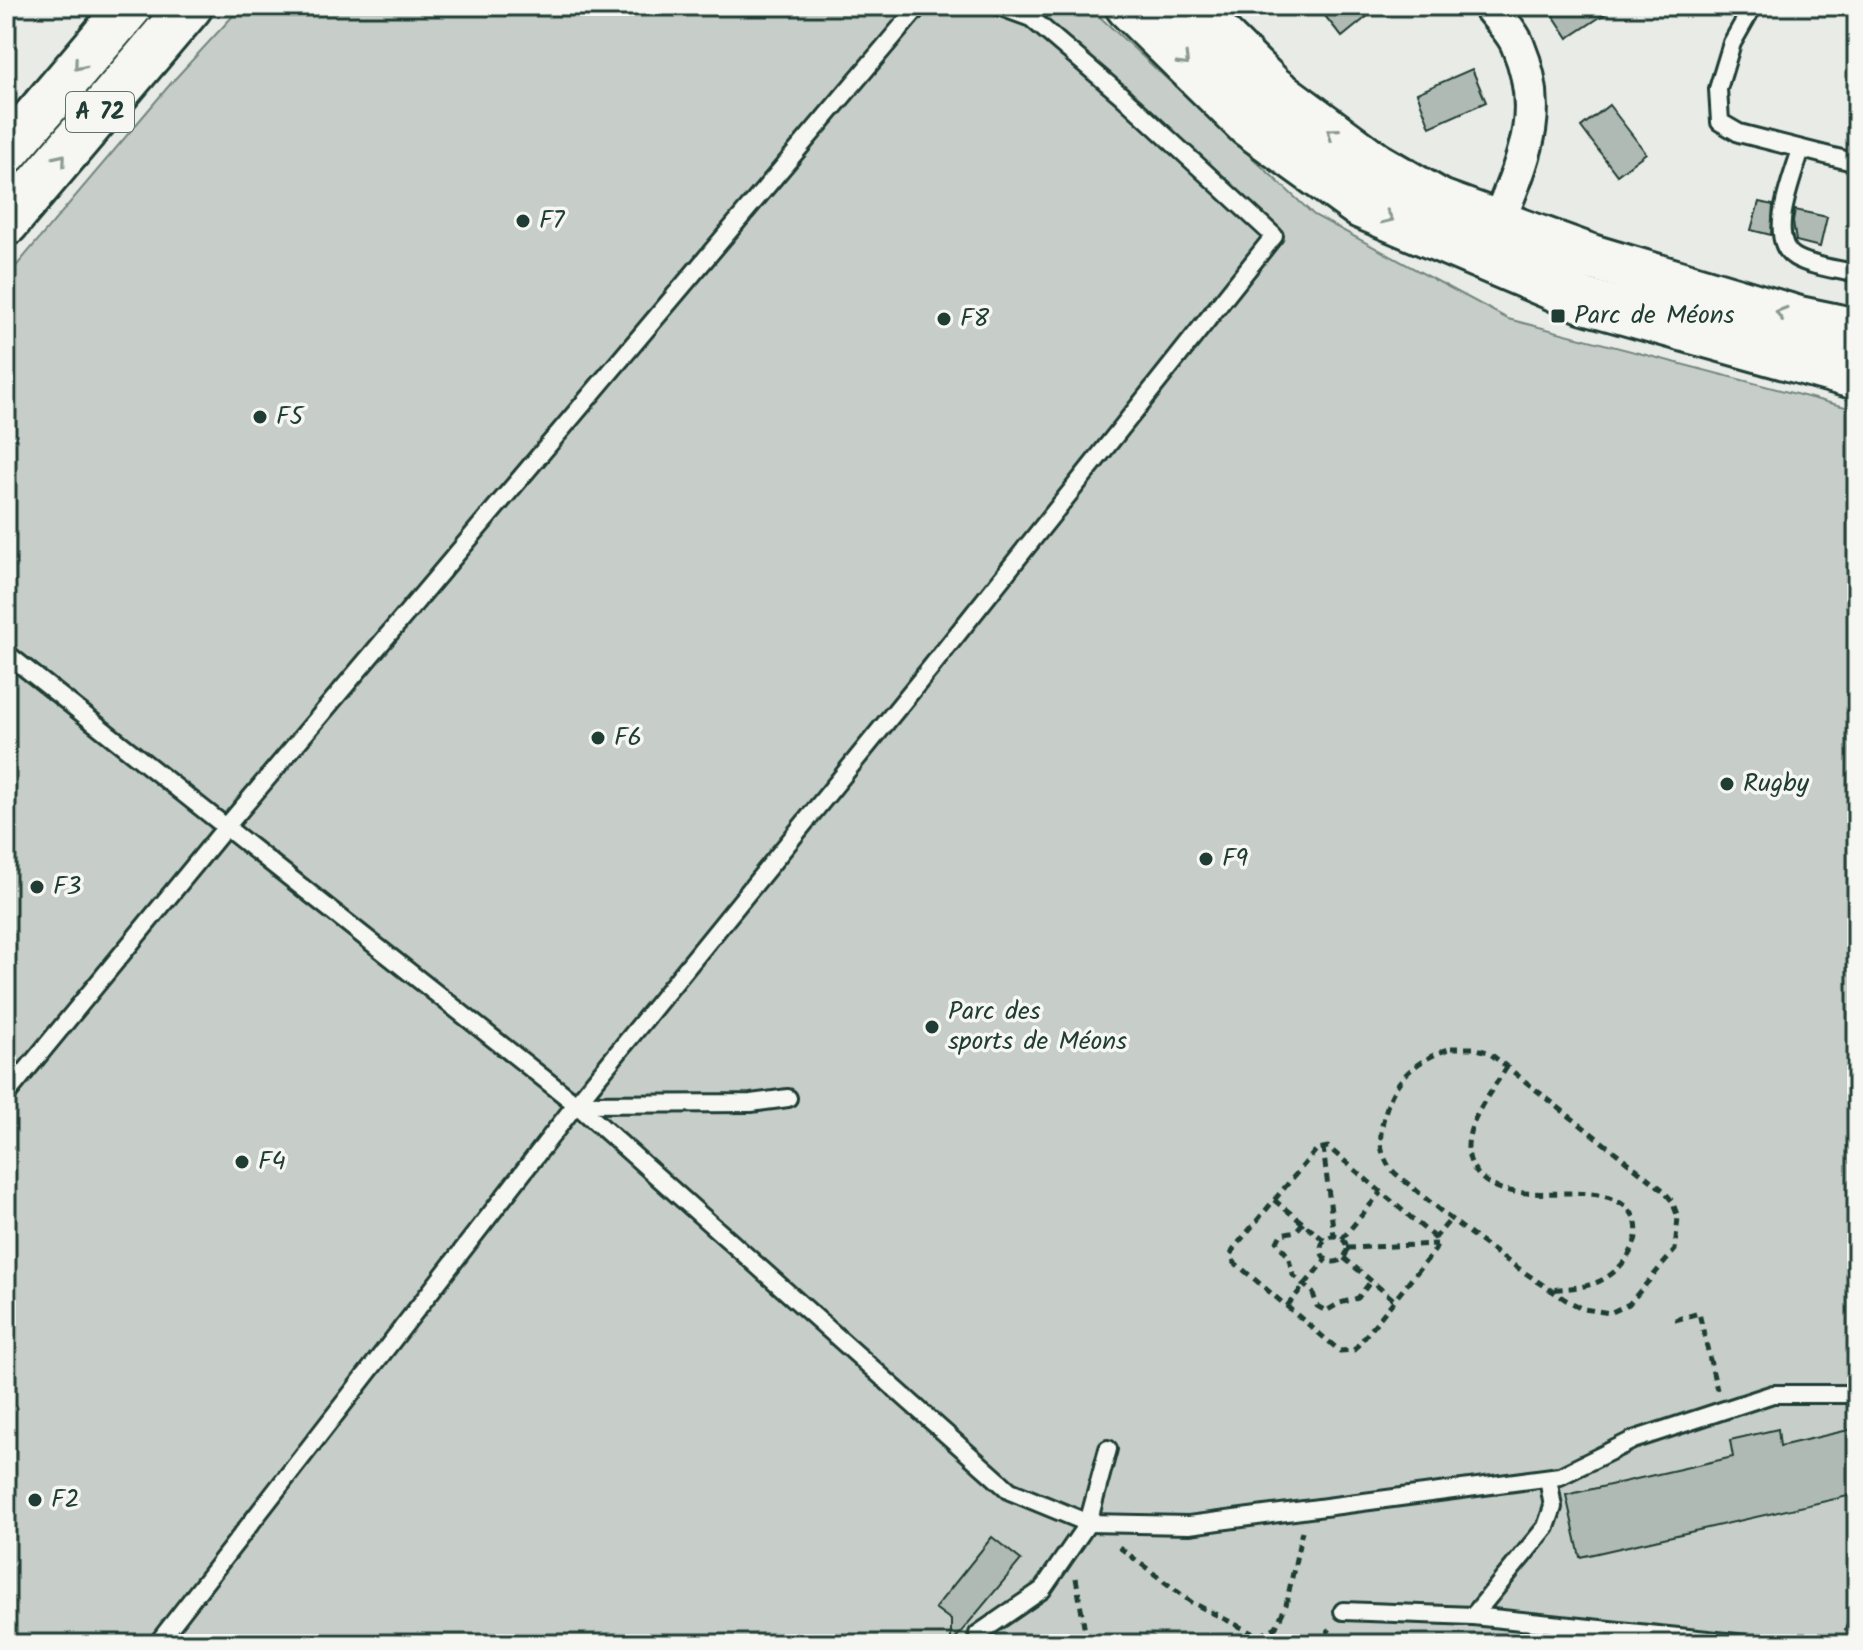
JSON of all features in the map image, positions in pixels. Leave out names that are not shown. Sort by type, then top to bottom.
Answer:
[{"type":"main road","name":"A 72","points":[[6,152],[130,6]]},
{"type":"main road","name":"A 72","points":[[6,223],[190,6]]},
{"type":"main road","points":[[1128,6],[1249,125],[1361,206],[1585,301],[1857,377]]},
{"type":"main road","points":[[1189,6],[1272,88],[1376,165],[1440,202],[1591,257],[1799,319],[1857,331]]},
{"type":"street","points":[[1489,6],[1518,44],[1533,100],[1526,151],[1497,225]]},
{"type":"lane","points":[[6,1095],[226,827],[919,6]]},
{"type":"lane","points":[[157,1644],[576,1104],[923,678],[1274,236],[1122,96],[1031,18],[998,6]]},
{"type":"lane","points":[[1753,6],[1732,43],[1718,89],[1720,122],[1739,133],[1857,163]]},
{"type":"lane","points":[[1801,149],[1781,219],[1781,234],[1788,250],[1797,258],[1857,274]]},
{"type":"lane","points":[[6,653],[576,1104],[1010,1491],[1088,1523],[1189,1525],[1560,1476],[1633,1440],[1773,1394],[1857,1394]]},
{"type":"lane","points":[[576,1104],[751,1103],[788,1098]]},
{"type":"lane","points":[[978,1634],[1042,1590],[1088,1523],[1108,1449]]},
{"type":"lane","points":[[1473,1616],[1546,1527],[1553,1507],[1548,1478]]},
{"type":"lane","points":[[1343,1611],[1473,1616],[1747,1644]]},
{"type":"path","points":[[1451,1048],[1488,1052],[1507,1067],[1663,1190],[1672,1201],[1678,1217],[1675,1250],[1629,1304],[1610,1313],[1584,1309],[1550,1290],[1450,1220],[1387,1164],[1381,1148],[1381,1124],[1391,1094],[1404,1074],[1428,1056],[1451,1048]]},
{"type":"path","points":[[1507,1067],[1474,1123],[1468,1141],[1469,1157],[1475,1171],[1489,1185],[1505,1191],[1596,1195],[1614,1199],[1627,1207],[1635,1219],[1637,1235],[1634,1250],[1617,1270],[1600,1281],[1580,1287],[1550,1290]]},
{"type":"path","points":[[1436,1241],[1328,1147],[1323,1147],[1317,1149],[1231,1255],[1234,1262],[1340,1351],[1347,1352],[1354,1350],[1435,1250],[1436,1241],[1450,1220]]},
{"type":"path","points":[[1323,1147],[1334,1236]]},
{"type":"path","points":[[1342,1239],[1381,1192]]},
{"type":"path","points":[[1274,1200],[1324,1240]]},
{"type":"path","points":[[1303,1223],[1296,1231],[1281,1234],[1277,1242],[1288,1256],[1293,1275],[1313,1293],[1317,1306],[1326,1311],[1358,1298],[1371,1281]]},
{"type":"path","points":[[1334,1236],[1342,1239],[1347,1248],[1344,1258],[1333,1262],[1326,1259],[1321,1248],[1324,1240],[1334,1236]]},
{"type":"path","points":[[1347,1248],[1436,1241]]},
{"type":"path","points":[[1344,1258],[1394,1300]]},
{"type":"path","points":[[1287,1306],[1326,1259]]},
{"type":"path","points":[[1675,1320],[1699,1313],[1716,1386]]},
{"type":"path","points":[[1259,1636],[1276,1627],[1286,1605],[1306,1509]]},
{"type":"path","points":[[1087,1644],[1072,1555],[1088,1523],[1191,1602],[1274,1644]]},
{"type":"path","points":[[1841,1644],[1857,1603]]},
{"type":"shaded area","name":"Parc des sports de Méons","points":[[242,6],[1088,6],[1314,215],[1508,319],[1857,410],[1857,1644],[6,1644],[6,278],[173,81]]},
{"type":"building","points":[[1317,6],[1380,6],[1342,37]]},
{"type":"building","points":[[1547,6],[1617,6],[1568,38]]},
{"type":"building","points":[[1472,69],[1486,102],[1430,127],[1417,93]]},
{"type":"building","points":[[1609,105],[1646,153],[1617,175],[1581,127]]},
{"type":"building","points":[[1759,202],[1773,205],[1771,235],[1751,230]]},
{"type":"building","points":[[1795,210],[1827,217],[1820,247],[1796,241]]},
{"type":"building","points":[[1857,1428],[1857,1494],[1580,1557],[1566,1495],[1733,1457],[1730,1440],[1778,1429],[1780,1446]]},
{"type":"building","points":[[992,1537],[1021,1560],[951,1644],[951,1620],[935,1608]]},
{"type":"place","name":"F7","points":[[523,221]]},
{"type":"place","name":"Parc de Méons","points":[[1558,316]]},
{"type":"place","name":"F8","points":[[944,319]]},
{"type":"place","name":"F5","points":[[260,417]]},
{"type":"place","name":"F6","points":[[598,738]]},
{"type":"place","name":"Rugby","points":[[1727,784]]},
{"type":"place","name":"F9","points":[[1206,859]]},
{"type":"place","name":"F3","points":[[37,887]]},
{"type":"place","name":"Parc des sports de Méons","points":[[932,1027]]},
{"type":"place","name":"F4","points":[[242,1162]]},
{"type":"place","name":"F2","points":[[35,1500]]}]
